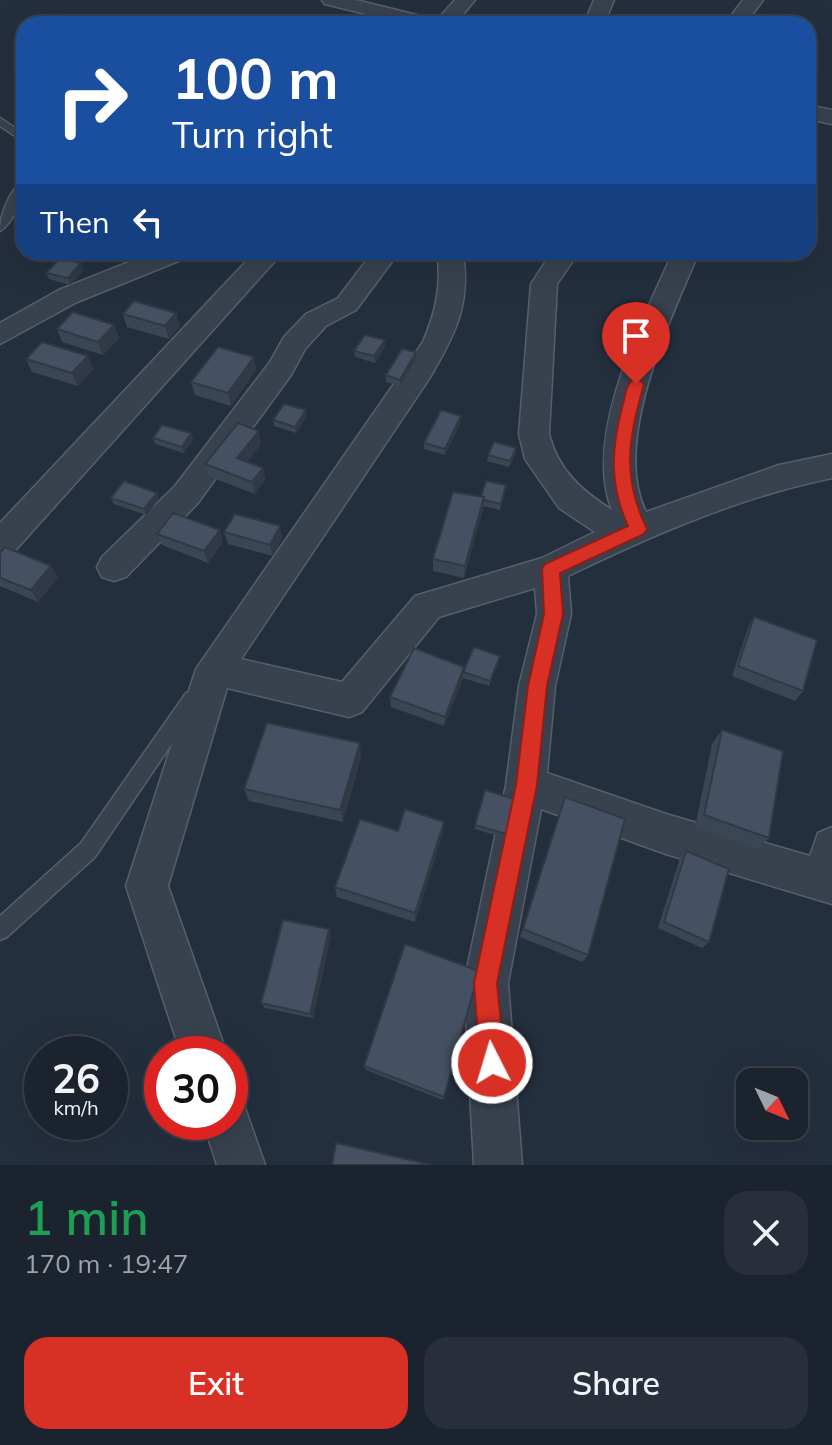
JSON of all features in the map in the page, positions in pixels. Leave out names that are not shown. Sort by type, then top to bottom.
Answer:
[{"type":"street","points":[[332,0],[398,16]]},
{"type":"street","points":[[451,16],[465,0]]},
{"type":"street","points":[[0,335],[68,296],[157,260]]},
{"type":"street","points":[[0,545],[262,260]]},
{"type":"street","points":[[114,567],[186,495],[281,368],[294,344],[316,320],[347,304],[380,260]]},
{"type":"street","points":[[198,1036],[147,886],[214,669],[356,457],[389,414],[450,317],[456,289],[451,260]]},
{"type":"street","points":[[559,260],[544,284],[534,434],[540,459],[570,499],[630,532]]},
{"type":"street","points":[[630,532],[620,464],[624,428],[642,361],[683,260]]},
{"type":"street","points":[[214,669],[349,700],[427,606],[551,569],[630,532],[779,477],[832,466]]},
{"type":"street","points":[[498,1165],[486,983],[526,785],[537,686],[554,614],[551,569]]},
{"type":"street","points":[[526,785],[666,834],[830,870]]},
{"type":"street","points":[[233,1140],[241,1165]]},
{"type":"lane","points":[[0,227],[16,198]]},
{"type":"lane","points":[[0,930],[88,850],[214,669]]},
{"type":"building","points":[[58,260],[81,263],[68,278],[46,273]]},
{"type":"building","points":[[134,301],[176,313],[165,326],[123,314]]},
{"type":"building","points":[[73,312],[114,325],[98,342],[57,329]]},
{"type":"building","points":[[365,335],[385,340],[374,356],[354,351]]},
{"type":"building","points":[[42,342],[88,356],[72,373],[26,359]]},
{"type":"building","points":[[218,347],[254,357],[228,393],[191,382]]},
{"type":"building","points":[[402,349],[416,352],[400,380],[386,375]]},
{"type":"building","points":[[284,404],[306,410],[295,427],[273,420]]},
{"type":"building","points":[[441,410],[461,416],[445,449],[424,443]]},
{"type":"building","points":[[238,423],[259,431],[237,458],[263,468],[252,482],[205,464]]},
{"type":"building","points":[[162,425],[191,433],[182,447],[153,438]]},
{"type":"building","points":[[494,442],[516,448],[510,461],[488,455]]},
{"type":"building","points":[[124,481],[157,493],[144,509],[111,498]]},
{"type":"building","points":[[486,481],[506,485],[501,504],[481,497]]},
{"type":"building","points":[[453,492],[484,497],[465,566],[433,559]]},
{"type":"building","points":[[173,513],[220,530],[204,551],[157,534]]},
{"type":"building","points":[[235,514],[280,526],[270,545],[224,532]]},
{"type":"building","points":[[5,547],[51,566],[31,590],[0,578],[0,553]]},
{"type":"building","points":[[754,617],[817,640],[803,691],[738,666]]},
{"type":"building","points":[[474,647],[500,656],[490,681],[463,672]]},
{"type":"building","points":[[414,648],[464,667],[445,717],[390,697]]},
{"type":"building","points":[[267,723],[360,743],[340,810],[244,789]]},
{"type":"building","points":[[722,730],[783,751],[769,838],[704,815]]},
{"type":"building","points":[[485,790],[515,799],[506,834],[475,825]]},
{"type":"building","points":[[565,797],[625,819],[588,955],[523,929]]},
{"type":"building","points":[[405,809],[444,822],[415,913],[335,887],[360,819],[398,831]]},
{"type":"building","points":[[686,851],[729,869],[709,942],[664,922]]},
{"type":"building","points":[[283,920],[329,929],[310,1014],[261,1003]]},
{"type":"building","points":[[405,944],[479,971],[444,1097],[364,1066]]},
{"type":"building","points":[[336,1143],[432,1165],[332,1165]]},
{"type":"route","points":[[492,1063],[486,983],[526,785],[537,686],[554,614],[551,569],[638,529],[625,502],[620,464],[624,428],[636,384]]}]
